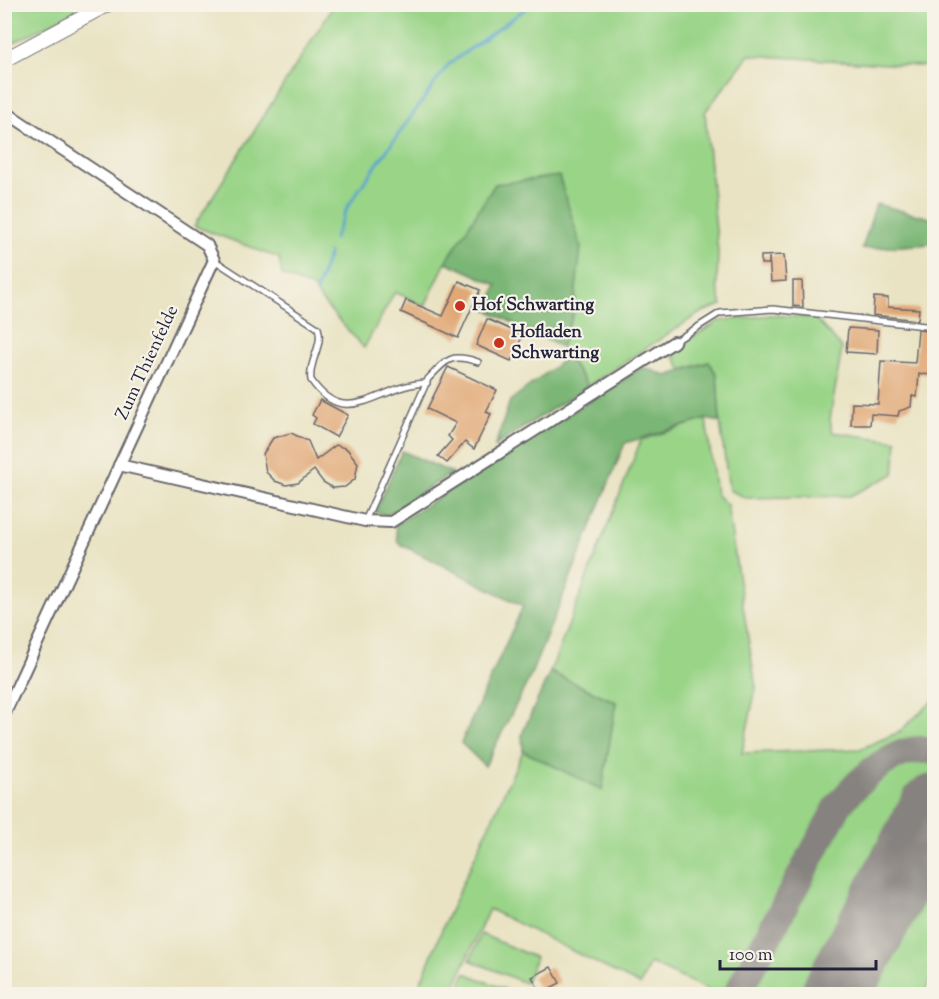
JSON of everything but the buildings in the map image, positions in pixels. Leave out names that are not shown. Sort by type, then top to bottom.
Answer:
[{"type":"street","points":[[4,60],[108,4]]},
{"type":"street","points":[[4,111],[207,245],[214,260]]},
{"type":"street","name":"Zum Thienfelde","points":[[4,715],[214,260]]},
{"type":"street","points":[[119,465],[365,521],[391,522],[674,342]]},
{"type":"lane","points":[[214,260],[318,328],[321,336],[310,371],[311,380],[336,402],[350,406],[405,386],[427,383]]},
{"type":"lane","points":[[674,342],[720,313],[773,309],[934,327]]},
{"type":"lane","points":[[365,521],[427,383],[445,360],[460,356],[478,362]]},
{"type":"green space","points":[[4,5],[73,5],[76,11],[5,47]]},
{"type":"green space","points":[[334,5],[934,5],[934,67],[749,55],[705,112],[718,252],[717,286],[722,305],[700,313],[588,386],[561,347],[573,314],[446,262],[425,306],[395,292],[364,348],[313,288],[282,275],[279,258],[194,226]]},
{"type":"green space","points":[[559,176],[581,247],[573,314],[561,347],[487,310],[497,285],[446,262],[495,184]]},
{"type":"green space","points":[[876,204],[934,219],[934,238],[931,244],[862,249]]},
{"type":"green space","points":[[771,315],[815,318],[842,348],[830,419],[832,432],[897,441],[894,474],[850,496],[746,498],[729,490],[720,422],[717,375],[709,362],[682,370],[672,353],[676,347],[719,321]]},
{"type":"green space","points":[[567,357],[588,386],[495,446],[510,401]]},
{"type":"green space","points":[[709,362],[717,375],[720,422],[706,419],[625,443],[530,677],[485,766],[461,743],[523,606],[398,543],[395,525],[643,367],[667,376]]},
{"type":"green space","points":[[706,419],[716,494],[727,505],[756,688],[742,753],[860,749],[899,732],[934,700],[934,740],[880,761],[857,776],[836,797],[731,994],[717,994],[650,963],[640,985],[489,909],[451,994],[416,994],[445,922],[523,751],[602,789],[616,702],[550,672],[641,440]]},
{"type":"green space","points":[[402,451],[452,473],[387,515],[375,512]]},
{"type":"green space","points":[[550,672],[616,702],[602,790],[523,751],[522,734]]},
{"type":"green space","points":[[921,756],[931,761],[934,772],[816,994],[745,994],[847,806],[863,788],[880,775]]},
{"type":"green space","points":[[934,845],[934,973],[923,994],[855,994]]},
{"type":"green space","points":[[481,934],[536,958],[525,983],[470,960]]},
{"type":"green space","points":[[465,973],[516,994],[456,994]]},
{"type":"waterway","points":[[334,239],[347,208],[360,188],[448,65],[532,4]]},
{"type":"waterway","points":[[316,292],[329,253]]},
{"type":"taxiway","points":[[737,994],[838,806],[868,775],[892,758],[906,752],[934,751]]},
{"type":"runway","points":[[836,994],[934,809]]},
{"type":"place","name":"Hof Schwarting","points":[[460,306]]},
{"type":"place","name":"Hofladen Schwarting","points":[[499,343]]}]
